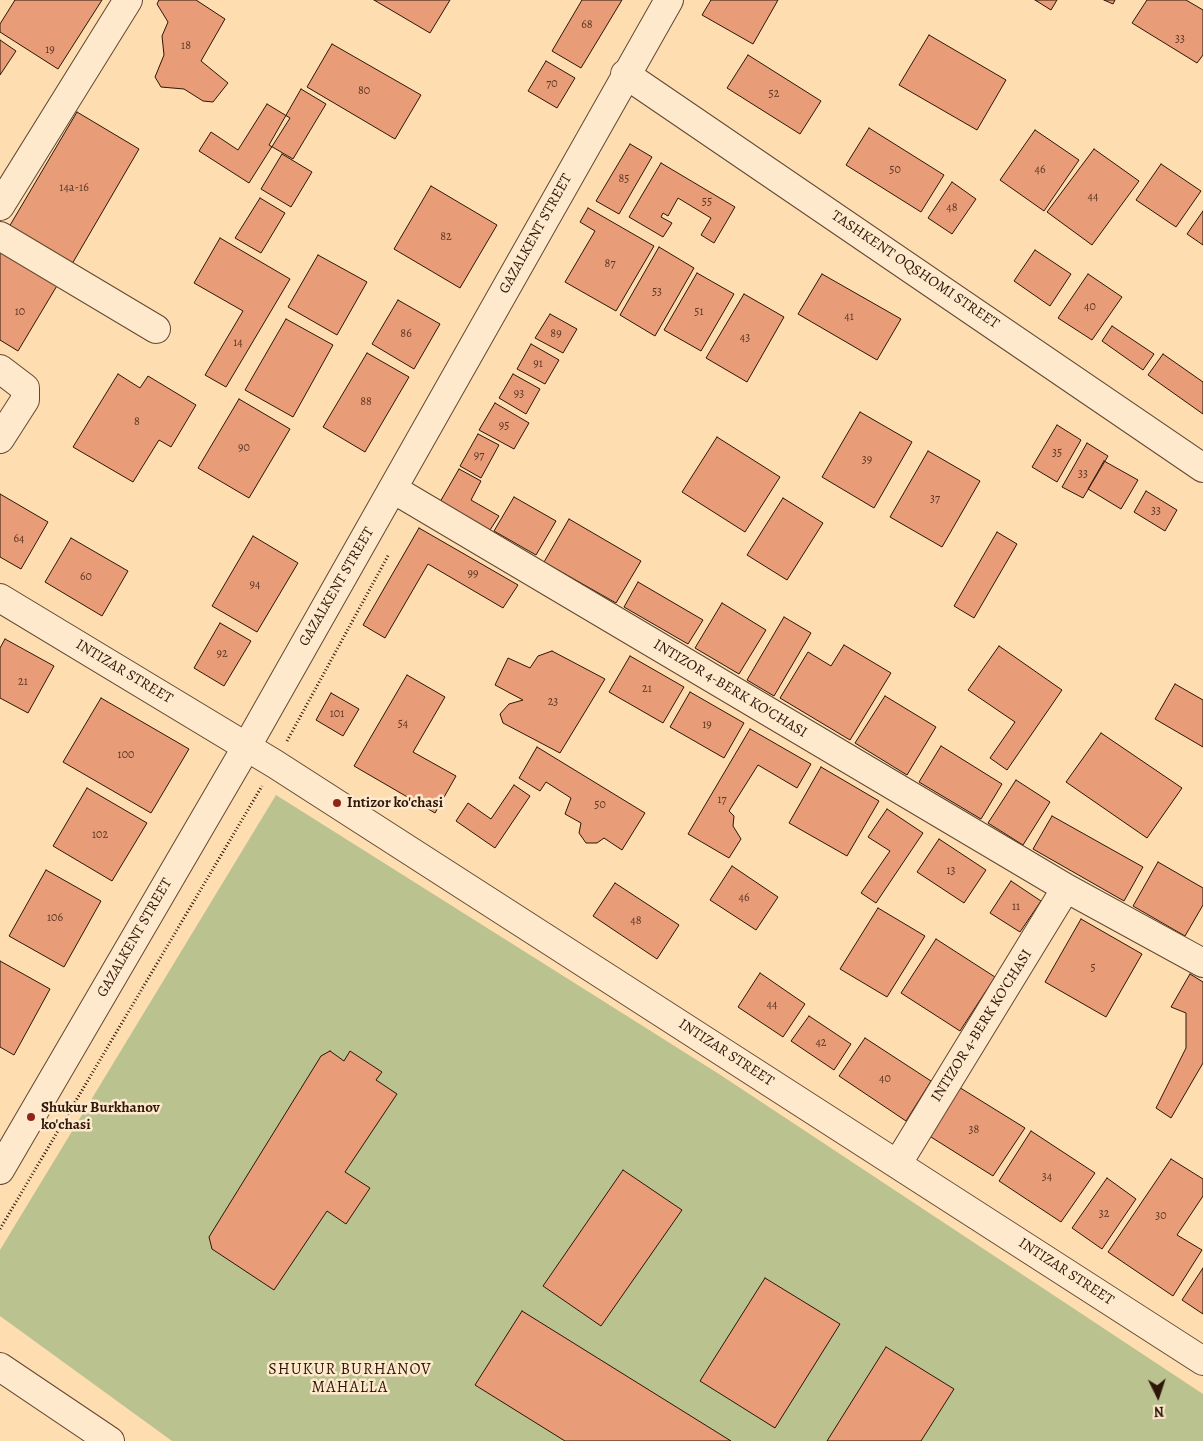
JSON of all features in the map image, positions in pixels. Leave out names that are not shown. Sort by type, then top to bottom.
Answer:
[{"type":"street","points":[[0,206],[128,0]]},
{"type":"street","name":"GAZALKENT STREET","points":[[0,1170],[247,746],[625,74],[669,0]]},
{"type":"street","name":"TАSHKENT OQSHOMI STREET","points":[[625,74],[1203,468]]},
{"type":"street","points":[[0,236],[156,329]]},
{"type":"street","points":[[0,369],[25,388],[25,400],[0,440]]},
{"type":"street","name":"INTIZOR 4-BERK KO'CHASI","points":[[393,489],[1066,888],[1203,963]]},
{"type":"street","name":"INTIZAR STREET","points":[[0,598],[247,746]]},
{"type":"street","name":"INTIZАR STREET","points":[[247,746],[898,1163],[1203,1361]]},
{"type":"street","name":"INTIZOR 4-BERK KO'CHASI","points":[[898,1163],[1066,888]]},
{"type":"street","points":[[0,1367],[110,1441]]},
{"type":"green space","points":[[276,795],[719,1074],[1203,1394],[1203,1441],[172,1441],[0,1316],[0,1250]]},
{"type":"building","points":[[15,0],[102,0],[58,69],[0,32],[0,24]]},
{"type":"building","points":[[159,0],[196,0],[225,19],[201,61],[228,83],[213,102],[203,101],[184,89],[161,87],[155,77],[164,55],[162,36],[168,22],[157,4]]},
{"type":"building","points":[[374,0],[450,0],[430,33]]},
{"type":"building","points":[[582,0],[622,0],[581,68],[552,51]]},
{"type":"building","points":[[711,0],[778,0],[753,44],[702,15]]},
{"type":"building","points":[[1035,0],[1057,0],[1051,10]]},
{"type":"building","points":[[1104,0],[1115,0],[1113,4]]},
{"type":"building","points":[[1147,0],[1186,0],[1203,10],[1203,55],[1197,63],[1132,23]]},
{"type":"building","points":[[929,35],[1006,80],[977,130],[899,85]]},
{"type":"building","points":[[0,40],[16,51],[0,75]]},
{"type":"building","points":[[332,44],[421,95],[395,139],[307,87]]},
{"type":"building","points":[[748,55],[821,101],[800,134],[727,88]]},
{"type":"building","points":[[546,61],[575,78],[557,108],[528,91]]},
{"type":"building","points":[[301,89],[326,104],[293,159],[269,145]]},
{"type":"building","points":[[267,104],[290,118],[249,183],[199,151],[211,132],[238,150]]},
{"type":"building","points":[[77,112],[139,149],[72,264],[9,227]]},
{"type":"building","points":[[869,128],[944,175],[921,212],[846,165]]},
{"type":"building","points":[[1035,130],[1079,160],[1044,211],[1000,180]]},
{"type":"building","points":[[630,144],[652,157],[619,214],[596,201]]},
{"type":"building","points":[[1094,149],[1139,181],[1092,245],[1047,212]]},
{"type":"building","points":[[282,154],[312,172],[291,207],[261,189]]},
{"type":"building","points":[[661,163],[735,207],[714,243],[701,235],[711,218],[678,198],[668,216],[663,213],[661,217],[672,223],[663,237],[629,217]]},
{"type":"building","points":[[1161,164],[1201,191],[1176,227],[1136,200]]},
{"type":"building","points":[[952,182],[976,199],[952,234],[928,218]]},
{"type":"building","points":[[431,186],[497,225],[460,288],[394,249]]},
{"type":"building","points":[[260,198],[285,213],[261,253],[235,238]]},
{"type":"building","points":[[588,208],[654,246],[616,311],[565,282],[595,231],[580,222]]},
{"type":"building","points":[[1203,211],[1203,245],[1187,234]]},
{"type":"building","points":[[220,238],[290,279],[226,387],[205,375],[243,311],[194,283]]},
{"type":"building","points":[[659,247],[694,268],[655,336],[620,315]]},
{"type":"building","points":[[0,250],[58,284],[18,351],[0,340]]},
{"type":"building","points":[[1035,250],[1071,274],[1050,306],[1014,281]]},
{"type":"building","points":[[318,255],[367,282],[337,335],[288,307]]},
{"type":"building","points":[[697,273],[734,294],[701,351],[664,330]]},
{"type":"building","points":[[822,274],[901,319],[877,360],[798,314]]},
{"type":"building","points":[[1088,274],[1122,297],[1092,340],[1058,318]]},
{"type":"building","points":[[744,294],[784,317],[747,382],[706,358]]},
{"type":"building","points":[[398,300],[440,324],[414,369],[372,344]]},
{"type":"building","points":[[550,314],[577,329],[563,353],[535,338]]},
{"type":"building","points":[[286,319],[333,345],[293,417],[245,390]]},
{"type":"building","points":[[1112,326],[1154,354],[1143,370],[1102,341]]},
{"type":"building","points":[[531,344],[559,360],[545,384],[517,369]]},
{"type":"building","points":[[367,353],[409,377],[365,452],[323,427]]},
{"type":"building","points":[[1163,354],[1203,382],[1203,414],[1148,375]]},
{"type":"building","points":[[118,374],[140,388],[148,376],[196,405],[171,447],[159,440],[133,482],[73,447]]},
{"type":"building","points":[[513,374],[540,389],[526,414],[499,398]]},
{"type":"building","points":[[239,399],[290,429],[249,498],[198,468]]},
{"type":"building","points":[[495,403],[529,423],[514,449],[479,430]]},
{"type":"building","points":[[860,412],[912,442],[874,508],[822,477]]},
{"type":"building","points":[[1057,425],[1081,440],[1057,482],[1032,467]]},
{"type":"building","points":[[478,434],[499,445],[481,478],[460,466]]},
{"type":"building","points":[[717,437],[780,477],[745,532],[682,492]]},
{"type":"building","points":[[1087,443],[1108,456],[1083,498],[1062,487]]},
{"type":"building","points":[[928,451],[980,481],[942,547],[890,517]]},
{"type":"building","points":[[1104,461],[1138,480],[1121,509],[1088,489]]},
{"type":"building","points":[[459,469],[481,481],[471,500],[499,516],[490,530],[440,502]]},
{"type":"building","points":[[1146,491],[1177,510],[1165,531],[1134,512]]},
{"type":"building","points":[[0,494],[48,522],[21,569],[0,557]]},
{"type":"building","points":[[514,497],[556,521],[536,555],[494,531]]},
{"type":"building","points":[[783,498],[823,523],[787,580],[747,555]]},
{"type":"building","points":[[569,519],[641,561],[616,603],[544,562]]},
{"type":"building","points":[[419,528],[518,585],[503,608],[428,564],[385,638],[363,625]]},
{"type":"building","points":[[997,532],[1017,544],[974,618],[954,606]]},
{"type":"building","points":[[253,536],[298,563],[257,632],[212,606]]},
{"type":"building","points":[[71,538],[128,571],[102,616],[45,582]]},
{"type":"building","points":[[638,582],[703,620],[688,644],[624,607]]},
{"type":"building","points":[[722,603],[766,630],[739,674],[695,648]]},
{"type":"building","points":[[784,617],[811,633],[774,696],[747,680]]},
{"type":"building","points":[[220,623],[251,641],[224,686],[194,668]]},
{"type":"building","points":[[5,639],[54,666],[28,713],[0,698],[0,648]]},
{"type":"building","points":[[844,645],[891,673],[850,740],[780,698],[808,652],[831,666]]},
{"type":"building","points":[[999,646],[1062,690],[1007,770],[990,758],[1015,722],[968,690]]},
{"type":"building","points":[[552,651],[605,679],[560,753],[503,723],[500,714],[509,704],[523,700],[495,685],[508,658],[530,668],[538,656]]},
{"type":"building","points":[[630,656],[684,687],[663,723],[609,692]]},
{"type":"building","points":[[407,675],[445,697],[413,752],[456,776],[435,813],[354,766]]},
{"type":"building","points":[[1175,684],[1203,700],[1203,747],[1155,719]]},
{"type":"building","points":[[690,692],[744,723],[724,758],[670,727]]},
{"type":"building","points":[[331,693],[359,709],[343,736],[316,720]]},
{"type":"building","points":[[885,696],[936,727],[907,775],[855,743]]},
{"type":"building","points":[[101,698],[189,749],[151,813],[63,762]]},
{"type":"building","points":[[750,729],[811,764],[797,788],[758,765],[729,811],[734,816],[733,826],[741,839],[729,858],[688,834]]},
{"type":"building","points":[[1101,733],[1182,788],[1147,838],[1066,782]]},
{"type":"building","points":[[941,746],[1002,784],[981,819],[919,782]]},
{"type":"building","points":[[537,747],[645,813],[622,850],[604,838],[597,843],[586,843],[579,833],[581,823],[565,814],[571,798],[546,782],[540,791],[519,778]]},
{"type":"building","points":[[821,767],[879,801],[847,856],[789,823]]},
{"type":"building","points":[[1016,780],[1050,802],[1023,845],[988,823]]},
{"type":"building","points":[[514,785],[530,796],[495,848],[456,821],[468,803],[491,819]]},
{"type":"building","points":[[87,788],[147,823],[112,881],[53,846]]},
{"type":"building","points":[[887,809],[923,833],[876,903],[861,893],[890,851],[868,837]]},
{"type":"building","points":[[1052,816],[1143,867],[1124,901],[1033,849]]},
{"type":"building","points":[[939,839],[986,870],[964,903],[917,872]]},
{"type":"building","points":[[1158,862],[1203,888],[1203,905],[1185,936],[1133,906]]},
{"type":"building","points":[[732,866],[778,897],[756,930],[710,900]]},
{"type":"building","points":[[46,870],[101,901],[64,967],[9,936]]},
{"type":"building","points":[[1011,881],[1041,901],[1020,932],[990,913]]},
{"type":"building","points":[[615,883],[679,925],[657,959],[593,916]]},
{"type":"building","points":[[878,908],[925,936],[887,997],[840,969]]},
{"type":"building","points":[[1081,919],[1142,954],[1106,1017],[1045,982]]},
{"type":"building","points":[[936,939],[995,977],[960,1031],[901,993]]},
{"type":"building","points":[[0,961],[50,989],[14,1055],[0,1047]]},
{"type":"building","points":[[760,973],[805,1004],[783,1037],[738,1007]]},
{"type":"building","points":[[1190,974],[1203,982],[1203,1063],[1171,1118],[1156,1108],[1186,1048],[1186,1013],[1171,1007]]},
{"type":"building","points":[[809,1016],[851,1044],[834,1070],[791,1041]]},
{"type":"building","points":[[865,1038],[931,1081],[906,1121],[839,1076]]},
{"type":"building","points":[[330,1051],[344,1061],[350,1051],[382,1072],[376,1080],[397,1094],[345,1172],[370,1188],[346,1224],[327,1211],[274,1290],[212,1249],[209,1237],[321,1056]]},
{"type":"building","points":[[954,1084],[1025,1128],[993,1176],[923,1132]]},
{"type":"building","points":[[1031,1131],[1095,1173],[1061,1222],[999,1181]]},
{"type":"building","points":[[1171,1159],[1203,1179],[1203,1196],[1177,1235],[1202,1250],[1173,1296],[1108,1252]]},
{"type":"building","points":[[623,1170],[682,1210],[601,1326],[543,1286]]},
{"type":"building","points":[[1107,1178],[1136,1199],[1102,1249],[1072,1228]]},
{"type":"building","points":[[1203,1268],[1203,1314],[1182,1300]]},
{"type":"building","points":[[765,1278],[840,1324],[775,1428],[700,1381]]},
{"type":"building","points":[[522,1311],[731,1441],[565,1441],[475,1385]]},
{"type":"building","points":[[886,1347],[954,1389],[921,1441],[827,1441]]},
{"type":"place","name":"Intizor ko'chasi","points":[[337,803]]},
{"type":"place","name":"Shukur Burkhanov ko'chasi","points":[[31,1117]]},
{"type":"district","name":"SHUKUR BURHANOV MAHALLA","points":[[350,1379]]}]
